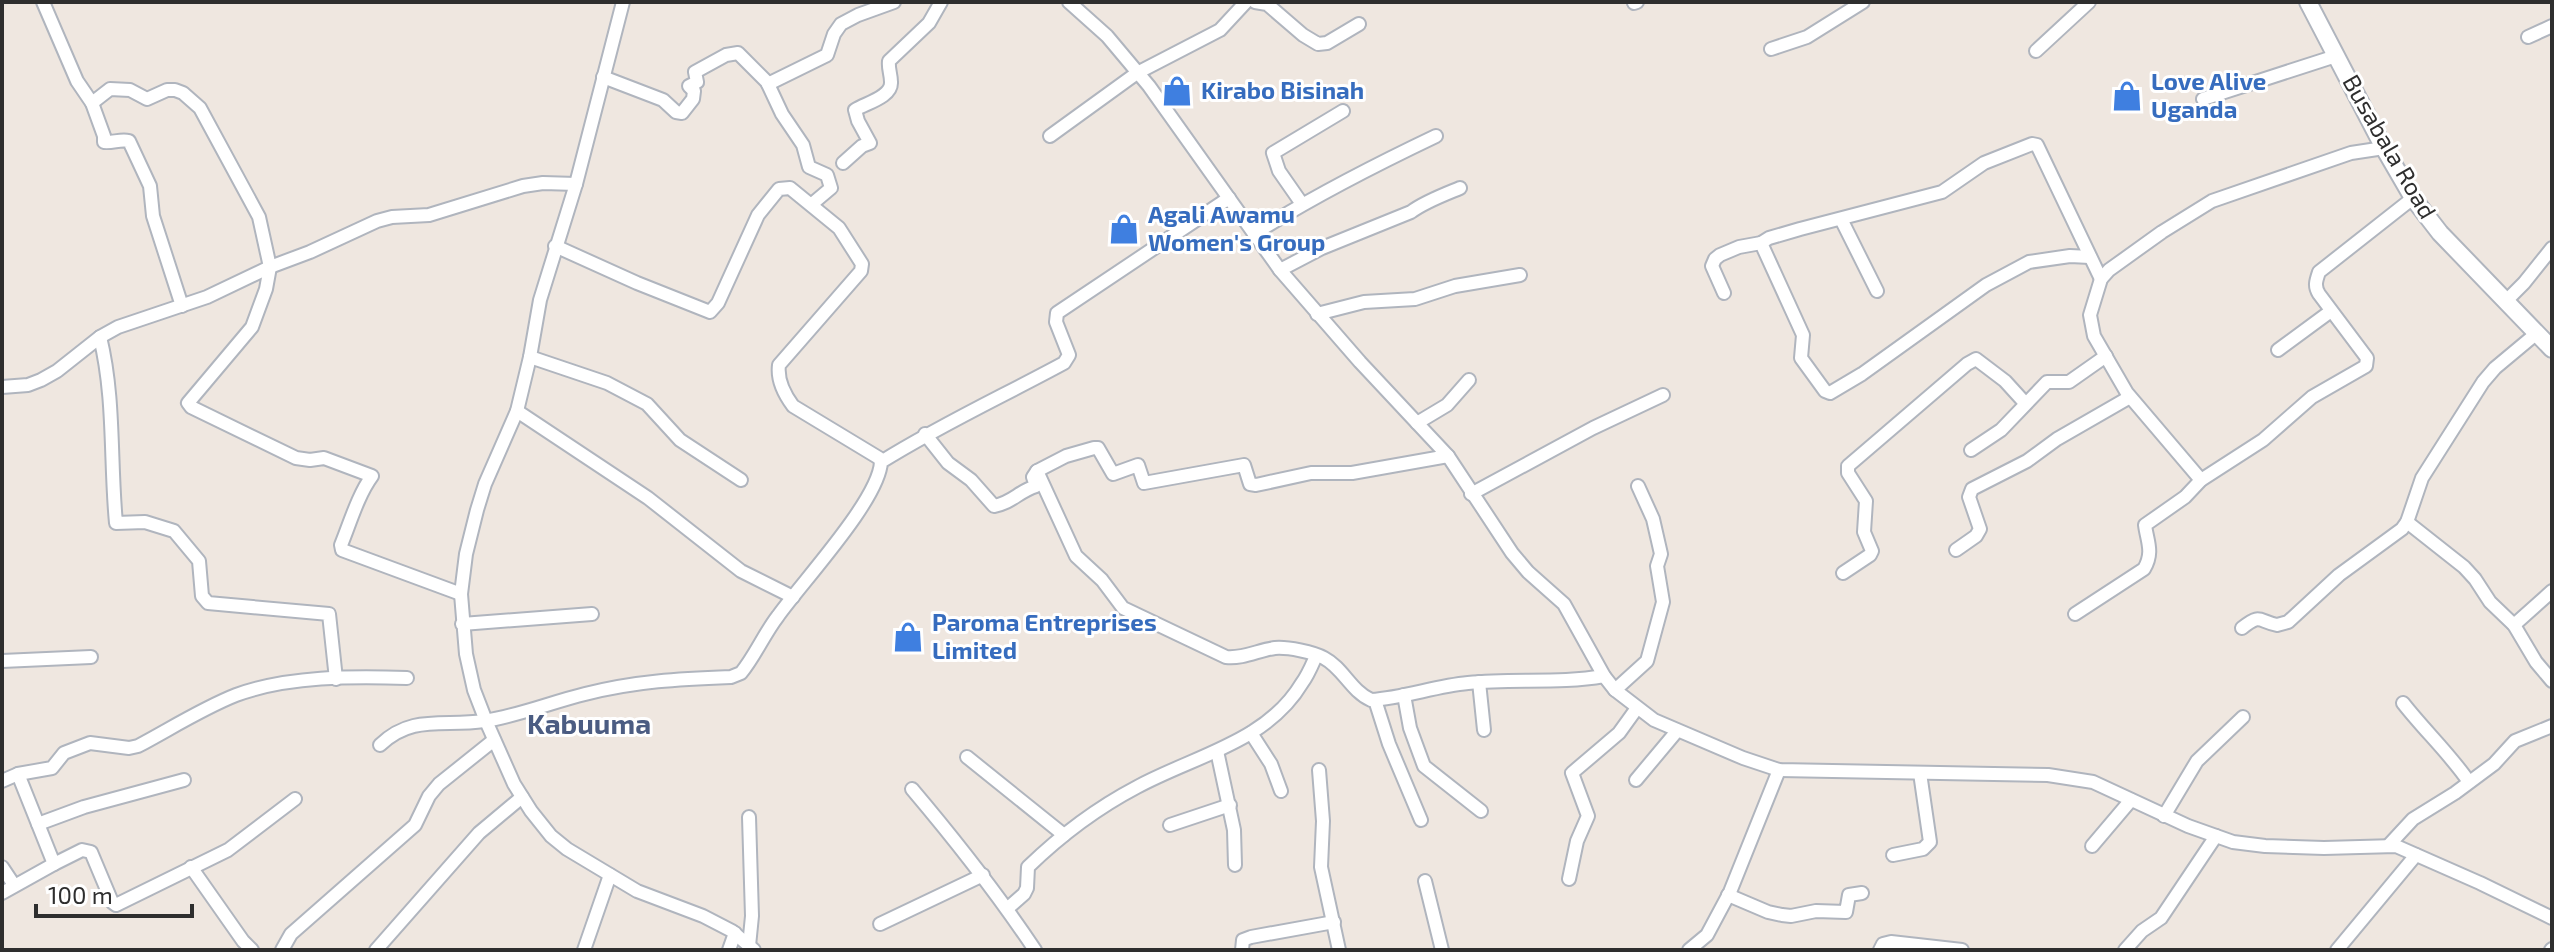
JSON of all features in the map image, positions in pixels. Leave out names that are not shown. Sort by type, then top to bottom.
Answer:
[{"type":"street","points":[[43,2],[77,81],[92,103],[104,142],[129,141],[146,176],[153,216],[182,306]]},
{"type":"street","points":[[623,2],[576,184],[540,300],[517,411],[477,510],[466,554],[461,594],[462,624],[474,690],[486,721],[522,797],[551,836],[637,891],[703,916],[735,933],[751,948]]},
{"type":"street","points":[[768,84],[827,55],[837,29],[849,19],[894,2]]},
{"type":"street","points":[[843,163],[870,143],[855,110],[888,92],[891,84],[889,61],[929,23],[941,2]]},
{"type":"street","points":[[1069,2],[1107,36],[1137,73],[1280,270],[1448,456],[1512,553],[1564,604],[1615,690],[1654,720],[1779,770],[2048,775],[2093,782],[2164,816],[2233,842],[2265,846],[2396,846],[2552,918]]},
{"type":"street","points":[[1050,136],[1137,73],[1220,30],[1246,2]]},
{"type":"street","points":[[1255,2],[1267,4],[1318,44],[1338,38],[1359,24]]},
{"type":"street","points":[[1771,49],[1807,37],[1863,2]]},
{"type":"street","points":[[2036,51],[2089,2]]},
{"type":"street","name":"Busabala Road","points":[[2308,2],[2413,198],[2440,233],[2552,349]]},
{"type":"street","points":[[2528,37],[2552,26]]},
{"type":"street","points":[[603,77],[663,100],[676,112],[682,113],[693,99],[694,91],[689,86],[697,82],[695,72],[730,53],[740,55],[768,84],[782,114],[803,145],[809,167],[827,175],[831,188],[812,204]]},
{"type":"street","points":[[2203,99],[2336,56]]},
{"type":"street","points":[[92,103],[110,89],[130,90],[147,99],[167,90],[175,90],[191,99],[210,124],[259,217],[270,267],[266,289],[252,327],[188,403],[191,407],[296,458],[324,458],[372,476],[356,506],[341,545],[342,550],[461,594]]},
{"type":"street","points":[[1302,204],[1281,174],[1273,153],[1343,111]]},
{"type":"street","points":[[1254,234],[1302,204],[1436,136]]},
{"type":"street","points":[[1724,293],[1713,270],[1715,259],[1739,247],[1942,192],[1984,163],[2032,144],[2037,145],[2101,279]]},
{"type":"street","points":[[2201,480],[2130,397],[2094,336],[2090,323],[2101,279],[2162,232],[2212,201],[2351,153],[2384,148]]},
{"type":"street","points":[[2,387],[28,385],[41,380],[100,337],[136,320],[182,306],[392,217],[429,215],[523,186],[576,184]]},
{"type":"street","points":[[555,246],[710,312],[718,303],[763,207],[779,189],[790,188],[839,228],[862,264],[861,271],[779,365],[779,378],[793,406],[881,462]]},
{"type":"street","points":[[1280,270],[1322,248],[1411,212],[1460,188]]},
{"type":"street","points":[[380,745],[404,727],[415,724],[486,721],[587,693],[649,680],[736,676],[745,669],[777,616],[855,515],[876,482],[881,462],[925,434],[1064,363],[1069,355],[1056,322],[1057,313],[1229,198]]},
{"type":"street","points":[[2075,614],[2144,569],[2151,549],[2144,526],[2185,497],[2201,480],[2263,440],[2312,397],[2366,366],[2367,358],[2315,287],[2319,272],[2413,198]]},
{"type":"street","points":[[1841,219],[1877,291]]},
{"type":"street","points":[[1761,243],[1803,335],[1801,358],[1825,391],[1830,393],[1862,374],[1986,285],[2029,262],[2070,256],[2090,257]]},
{"type":"street","points":[[2506,301],[2552,248]]},
{"type":"street","points":[[1317,314],[1364,302],[1415,299],[1455,286],[1520,275]]},
{"type":"street","points":[[2278,350],[2331,311]]},
{"type":"street","points":[[2242,628],[2256,618],[2277,625],[2288,622],[2339,575],[2402,529],[2422,478],[2483,382],[2537,333]]},
{"type":"street","points":[[100,337],[110,389],[112,494],[116,523],[145,522],[174,531],[199,561],[202,596],[208,603],[329,614],[336,679]]},
{"type":"street","points":[[1971,450],[2001,430],[2047,382],[2069,382],[2106,356]]},
{"type":"street","points":[[530,357],[607,383],[647,404],[680,440],[741,480]]},
{"type":"street","points":[[1843,573],[1872,551],[1864,532],[1866,501],[1848,473],[1848,466],[1973,360],[1980,359],[2025,403]]},
{"type":"street","points":[[1417,423],[1447,405],[1469,380]]},
{"type":"street","points":[[1471,494],[1581,434],[1663,395]]},
{"type":"street","points":[[1956,550],[1976,536],[1980,529],[1969,497],[1972,489],[2027,461],[2057,439],[2130,397]]},
{"type":"street","points":[[517,411],[648,498],[741,571],[793,597]]},
{"type":"street","points":[[925,434],[948,463],[971,480],[994,506],[1007,504],[1025,488],[1036,486],[1033,477],[1037,471],[1066,456],[1094,448],[1098,448],[1113,474],[1138,465],[1144,483],[1244,465],[1246,479],[1256,485],[1311,473],[1352,473],[1448,456]]},
{"type":"street","points":[[1037,471],[1076,556],[1102,580],[1123,608],[1226,657],[1279,648],[1316,656],[1330,663],[1362,696],[1375,700],[1503,679],[1566,681],[1604,676]]},
{"type":"street","points":[[1615,690],[1647,661],[1663,602],[1657,566],[1661,554],[1653,519],[1638,486]]},
{"type":"street","points":[[2407,522],[2464,567],[2490,602],[2514,625],[2536,662],[2552,681]]},
{"type":"street","points":[[2514,625],[2552,591]]},
{"type":"street","points":[[462,624],[592,614]]},
{"type":"street","points":[[1008,908],[1027,888],[1028,867],[1064,835],[1138,786],[1217,751],[1270,720],[1301,685],[1316,656]]},
{"type":"street","points":[[2,661],[91,657]]},
{"type":"street","points":[[2,781],[18,774],[52,768],[64,753],[90,743],[129,748],[138,746],[234,696],[256,689],[336,679],[407,678]]},
{"type":"street","points":[[1479,682],[1484,730]]},
{"type":"street","points":[[1404,695],[1410,728],[1424,766],[1481,811]]},
{"type":"street","points":[[1375,700],[1389,744],[1421,820]]},
{"type":"street","points":[[2403,703],[2458,765],[2469,782]]},
{"type":"street","points":[[1569,879],[1577,841],[1588,816],[1572,773],[1619,733],[1637,708]]},
{"type":"street","points":[[2164,816],[2197,761],[2243,717]]},
{"type":"street","points":[[2388,846],[2413,819],[2494,764],[2515,741],[2552,726]]},
{"type":"street","points":[[1636,780],[1677,731]]},
{"type":"street","points":[[1251,733],[1271,764],[1281,791]]},
{"type":"street","points":[[282,950],[291,934],[415,825],[429,796],[439,784],[494,740]]},
{"type":"street","points":[[1217,751],[1234,830],[1235,865]]},
{"type":"street","points":[[967,757],[1064,835]]},
{"type":"street","points":[[1319,770],[1323,821],[1321,867],[1339,950]]},
{"type":"street","points":[[1689,950],[1707,935],[1728,895],[1779,770]]},
{"type":"street","points":[[1893,855],[1923,849],[1930,842],[1920,773]]},
{"type":"street","points":[[18,774],[54,864]]},
{"type":"street","points":[[38,824],[84,807],[184,780]]},
{"type":"street","points":[[912,789],[983,875],[1035,950]]},
{"type":"street","points":[[376,950],[479,833],[522,797]]},
{"type":"street","points":[[2,893],[82,850],[91,852],[116,905],[228,850],[295,799]]},
{"type":"street","points":[[2092,846],[2131,800]]},
{"type":"street","points":[[1170,825],[1230,805]]},
{"type":"street","points":[[749,817],[751,948]]},
{"type":"street","points":[[2125,950],[2142,931],[2161,918],[2216,836]]},
{"type":"street","points":[[2337,950],[2416,855]]},
{"type":"street","points":[[2,867],[14,885]]},
{"type":"street","points":[[191,867],[252,950]]},
{"type":"street","points":[[584,950],[610,875]]},
{"type":"street","points":[[880,924],[983,875]]},
{"type":"street","points":[[1425,881],[1442,950]]},
{"type":"street","points":[[1728,895],[1768,912],[1791,916],[1816,911],[1846,912],[1849,895],[1862,893]]},
{"type":"street","points":[[1242,950],[1243,940],[1251,937],[1334,922]]},
{"type":"street","points":[[729,950],[735,933]]},
{"type":"street","points":[[1707,935],[1710,950]]},
{"type":"street","points":[[1880,950],[1883,944],[1891,942],[1962,950]]},
{"type":"place","name":"Kirabo Bisinah","points":[[1177,91]]},
{"type":"place","name":"Love Alive Uganda","points":[[2127,96]]},
{"type":"place","name":"Agali Awamu Women's Group","points":[[1124,229]]},
{"type":"place","name":"Paroma Entreprises Limited","points":[[908,637]]},
{"type":"district","name":"Kabuuma","points":[[589,724]]}]
